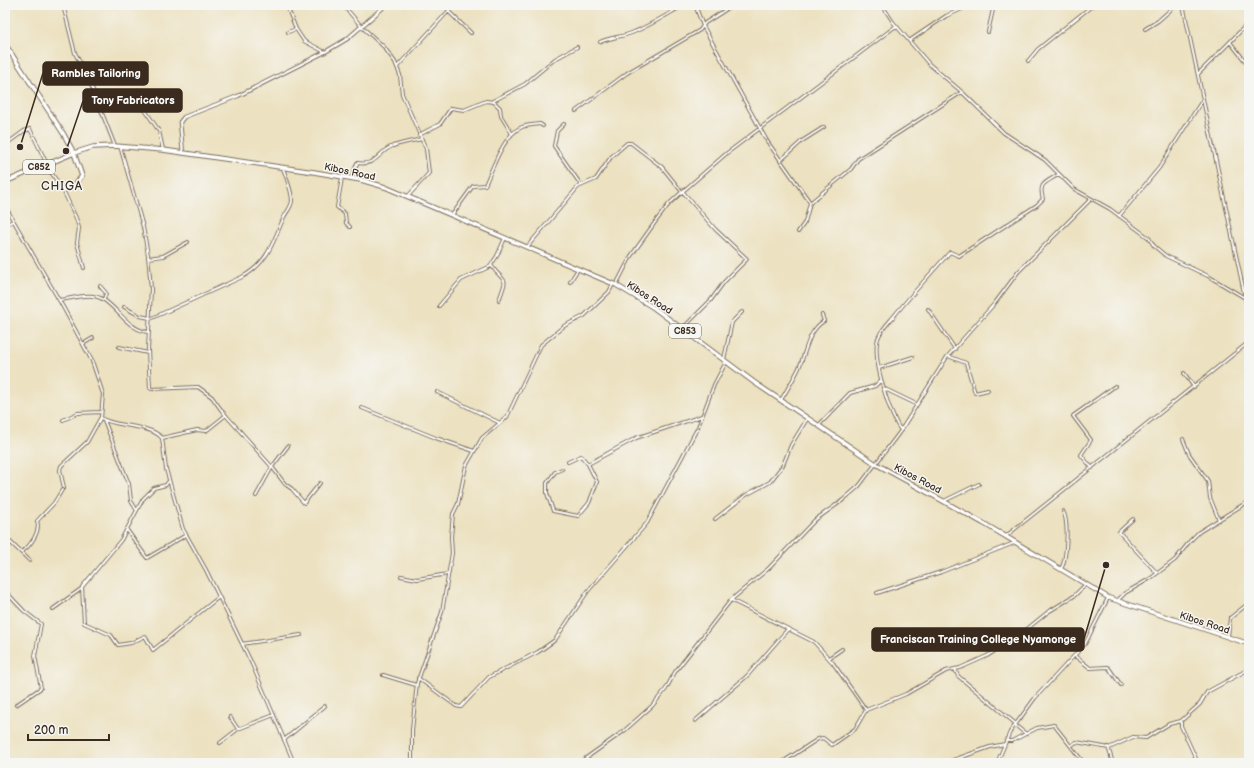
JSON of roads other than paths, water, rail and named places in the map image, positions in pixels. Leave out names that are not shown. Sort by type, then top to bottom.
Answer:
[{"type":"main road","points":[[5,44],[74,153],[82,176],[74,186],[63,190]]},
{"type":"main road","name":"Kibos Road","points":[[74,153],[93,147],[115,146],[163,150],[342,176],[385,187],[408,196],[614,284],[654,308],[781,401],[876,464],[1006,536],[1109,598],[1249,644]]},
{"type":"main road","name":"C852","points":[[5,182],[74,153]]},
{"type":"street","points":[[63,5],[75,53],[89,80],[115,146]]},
{"type":"street","points":[[296,5],[288,9],[296,29],[304,41],[325,52]]},
{"type":"street","points":[[343,5],[362,27],[384,47],[397,67],[402,94],[427,152],[429,174],[408,196]]},
{"type":"street","points":[[183,153],[180,122],[184,117],[238,96],[325,52],[362,27],[386,5]]},
{"type":"street","points":[[397,67],[454,5]]},
{"type":"street","points":[[600,42],[612,37],[635,32],[684,5]]},
{"type":"street","points":[[695,5],[704,26],[760,128],[780,161],[804,192],[810,204]]},
{"type":"street","points":[[576,111],[627,73],[700,30],[705,23],[733,5]]},
{"type":"street","points":[[882,5],[896,26],[935,69],[962,92],[999,128],[1045,160],[1074,189],[1119,216],[1149,238],[1154,246],[1166,256],[1208,276],[1245,298]]},
{"type":"street","points":[[909,41],[946,16],[971,5]]},
{"type":"street","points":[[988,32],[994,5]]},
{"type":"street","points":[[1028,61],[1038,49],[1093,5]]},
{"type":"street","points":[[1145,29],[1158,21],[1176,5]]},
{"type":"street","points":[[1183,5],[1249,316]]},
{"type":"street","points":[[448,12],[471,33]]},
{"type":"street","points":[[1198,74],[1249,22]]},
{"type":"street","points":[[412,763],[412,730],[416,685],[442,612],[452,553],[451,537],[454,511],[458,504],[466,466],[482,438],[507,417],[512,409],[541,345],[564,326],[584,316],[609,292],[631,256],[669,204],[702,173],[853,58],[882,39],[896,26]]},
{"type":"street","points":[[288,32],[296,29]]},
{"type":"street","points":[[1230,42],[1249,66]]},
{"type":"street","points":[[419,136],[440,124],[451,108],[464,110],[480,103],[491,101],[525,84],[555,58],[577,47]]},
{"type":"street","points":[[798,232],[805,222],[810,204],[851,169],[858,159],[962,92]]},
{"type":"street","points":[[1119,216],[1159,168],[1203,98]]},
{"type":"street","points":[[139,101],[160,131],[163,150]]},
{"type":"street","points":[[491,101],[500,108],[501,116],[512,134]]},
{"type":"street","points":[[452,216],[473,186],[485,185],[491,168],[512,134],[523,127],[540,124],[543,126]]},
{"type":"street","points":[[564,124],[558,131],[554,146],[581,185]]},
{"type":"street","points":[[780,161],[802,141],[824,127]]},
{"type":"street","points":[[5,144],[24,131],[30,129],[46,164],[63,190],[79,224],[77,243],[84,268]]},
{"type":"street","points":[[352,178],[357,163],[366,164],[372,162],[392,146],[422,139]]},
{"type":"street","points":[[527,248],[581,185],[596,179],[612,156],[628,142],[662,167],[715,229],[747,259],[724,282],[711,300],[682,328]]},
{"type":"street","points":[[120,146],[144,227],[148,258],[151,289],[148,332],[151,389],[196,386],[212,397],[285,484],[292,489],[304,503],[320,483]]},
{"type":"street","points":[[124,307],[140,316],[150,318],[242,277],[266,256],[273,245],[292,203],[290,191],[282,167]]},
{"type":"street","points":[[902,429],[898,426],[881,380],[877,357],[880,334],[908,298],[950,252],[959,256],[1036,205],[1043,199],[1040,190],[1042,186],[1059,174]]},
{"type":"street","points":[[342,176],[337,207],[345,214],[346,223],[350,227]]},
{"type":"street","points":[[579,763],[624,730],[658,700],[675,672],[731,600],[769,568],[815,520],[851,493],[876,464],[902,429],[916,404],[948,356],[995,303],[1018,272],[1091,199]]},
{"type":"street","points":[[5,206],[83,344],[99,381],[103,400],[101,416],[87,442],[61,466],[60,470],[63,489],[38,521],[39,525],[36,535],[21,552]]},
{"type":"street","points":[[5,225],[13,221]]},
{"type":"street","points":[[439,306],[461,280],[491,266],[505,238]]},
{"type":"street","points":[[148,258],[163,256],[188,242]]},
{"type":"street","points":[[491,266],[505,282],[505,287],[499,300]]},
{"type":"street","points":[[570,282],[578,269]]},
{"type":"street","points":[[100,286],[106,293],[104,299]]},
{"type":"street","points":[[59,300],[86,295],[104,299],[132,325],[148,332]]},
{"type":"street","points":[[5,303],[7,311],[5,326]]},
{"type":"street","points":[[928,309],[955,349]]},
{"type":"street","points":[[418,678],[456,706],[462,706],[489,677],[538,652],[555,640],[588,592],[647,523],[662,497],[702,416],[725,360],[732,322],[742,312]]},
{"type":"street","points":[[781,401],[798,370],[811,336],[819,324],[824,321],[822,315]]},
{"type":"street","points":[[83,344],[93,338]]},
{"type":"street","points":[[1006,536],[1249,342]]},
{"type":"street","points":[[119,347],[148,353]]},
{"type":"street","points":[[948,356],[966,363],[976,393],[988,390]]},
{"type":"street","points":[[879,368],[913,357]]},
{"type":"street","points":[[1184,373],[1194,387]]},
{"type":"street","points":[[818,426],[850,394],[875,386],[881,380]]},
{"type":"street","points":[[1092,468],[1081,454],[1091,440],[1073,416],[1115,386]]},
{"type":"street","points":[[883,388],[916,404]]},
{"type":"street","points":[[437,392],[500,423]]},
{"type":"street","points":[[362,408],[436,438],[474,451]]},
{"type":"street","points":[[63,420],[78,412],[101,412]]},
{"type":"street","points":[[104,420],[143,429],[162,438],[197,430],[207,431],[226,415]]},
{"type":"street","points":[[101,416],[104,420],[129,484],[131,501],[136,510]]},
{"type":"street","points":[[588,464],[636,438],[702,416]]},
{"type":"street","points":[[715,519],[746,495],[770,482],[783,465],[793,441],[807,419]]},
{"type":"street","points":[[162,438],[169,482],[186,535],[242,644],[294,763]]},
{"type":"street","points":[[1183,439],[1189,454],[1209,484],[1210,498],[1219,520]]},
{"type":"street","points":[[256,496],[272,467],[288,446]]},
{"type":"street","points":[[562,469],[555,472],[547,483],[550,507],[552,511],[578,516],[589,503],[597,482],[588,464],[581,456],[568,462]]},
{"type":"street","points":[[53,609],[82,588],[113,551],[127,530],[136,510],[154,488],[166,485],[169,482]]},
{"type":"street","points":[[944,501],[979,484]]},
{"type":"street","points":[[1117,601],[1123,594],[1158,573],[1174,560],[1194,536],[1249,501]]},
{"type":"street","points":[[1061,569],[1067,552],[1066,519],[1063,511]]},
{"type":"street","points":[[1134,519],[1119,532],[1158,573]]},
{"type":"street","points":[[127,530],[147,558],[186,535]]},
{"type":"street","points":[[5,538],[30,561]]},
{"type":"street","points":[[877,593],[941,572],[1016,542]]},
{"type":"street","points":[[401,576],[417,579],[448,574]]},
{"type":"street","points":[[781,763],[818,739],[823,738],[831,745],[839,741],[855,729],[866,710],[899,697],[941,674],[987,656],[1018,637],[1048,612],[1074,596],[1086,584]]},
{"type":"street","points":[[82,588],[84,623],[111,635],[118,645],[131,643],[146,636],[154,650],[219,597]]},
{"type":"street","points":[[5,591],[24,611],[41,624],[35,656],[41,688],[16,705]]},
{"type":"street","points":[[997,763],[1006,741],[1016,724],[1036,698],[1075,656],[1090,637],[1109,598]]},
{"type":"street","points":[[731,600],[788,630],[812,640],[829,658],[866,710]]},
{"type":"street","points":[[1228,638],[1230,618],[1249,603]]},
{"type":"street","points":[[695,721],[745,678],[788,630]]},
{"type":"street","points":[[242,644],[301,635]]},
{"type":"street","points":[[829,658],[842,649]]},
{"type":"street","points":[[1075,656],[1090,668],[1108,667],[1121,685]]},
{"type":"street","points":[[955,669],[958,676],[1026,734]]},
{"type":"street","points":[[1071,746],[1076,742],[1108,748],[1133,737],[1146,738],[1169,724],[1181,721],[1200,704],[1207,692],[1249,669]]},
{"type":"street","points":[[383,675],[416,685]]},
{"type":"street","points":[[284,740],[325,706]]},
{"type":"street","points":[[220,743],[238,729],[274,715]]},
{"type":"street","points":[[230,717],[238,729]]},
{"type":"street","points":[[1181,721],[1180,723],[1198,763]]},
{"type":"street","points":[[1006,741],[1012,741],[1037,728],[1052,725],[1084,763]]},
{"type":"street","points":[[945,763],[990,747],[1005,744]]},
{"type":"street","points":[[1108,748],[1113,763]]},
{"type":"street","points":[[1243,763],[1249,758]]},
{"type":"place","name":"Rambles Tailoring","points":[[20,147]]},
{"type":"place","name":"Tony Fabricators","points":[[66,151]]},
{"type":"place","name":"Franciscan Training College Nyamonge","points":[[1106,565]]},
{"type":"district","name":"CHIGA","points":[[62,186]]}]
